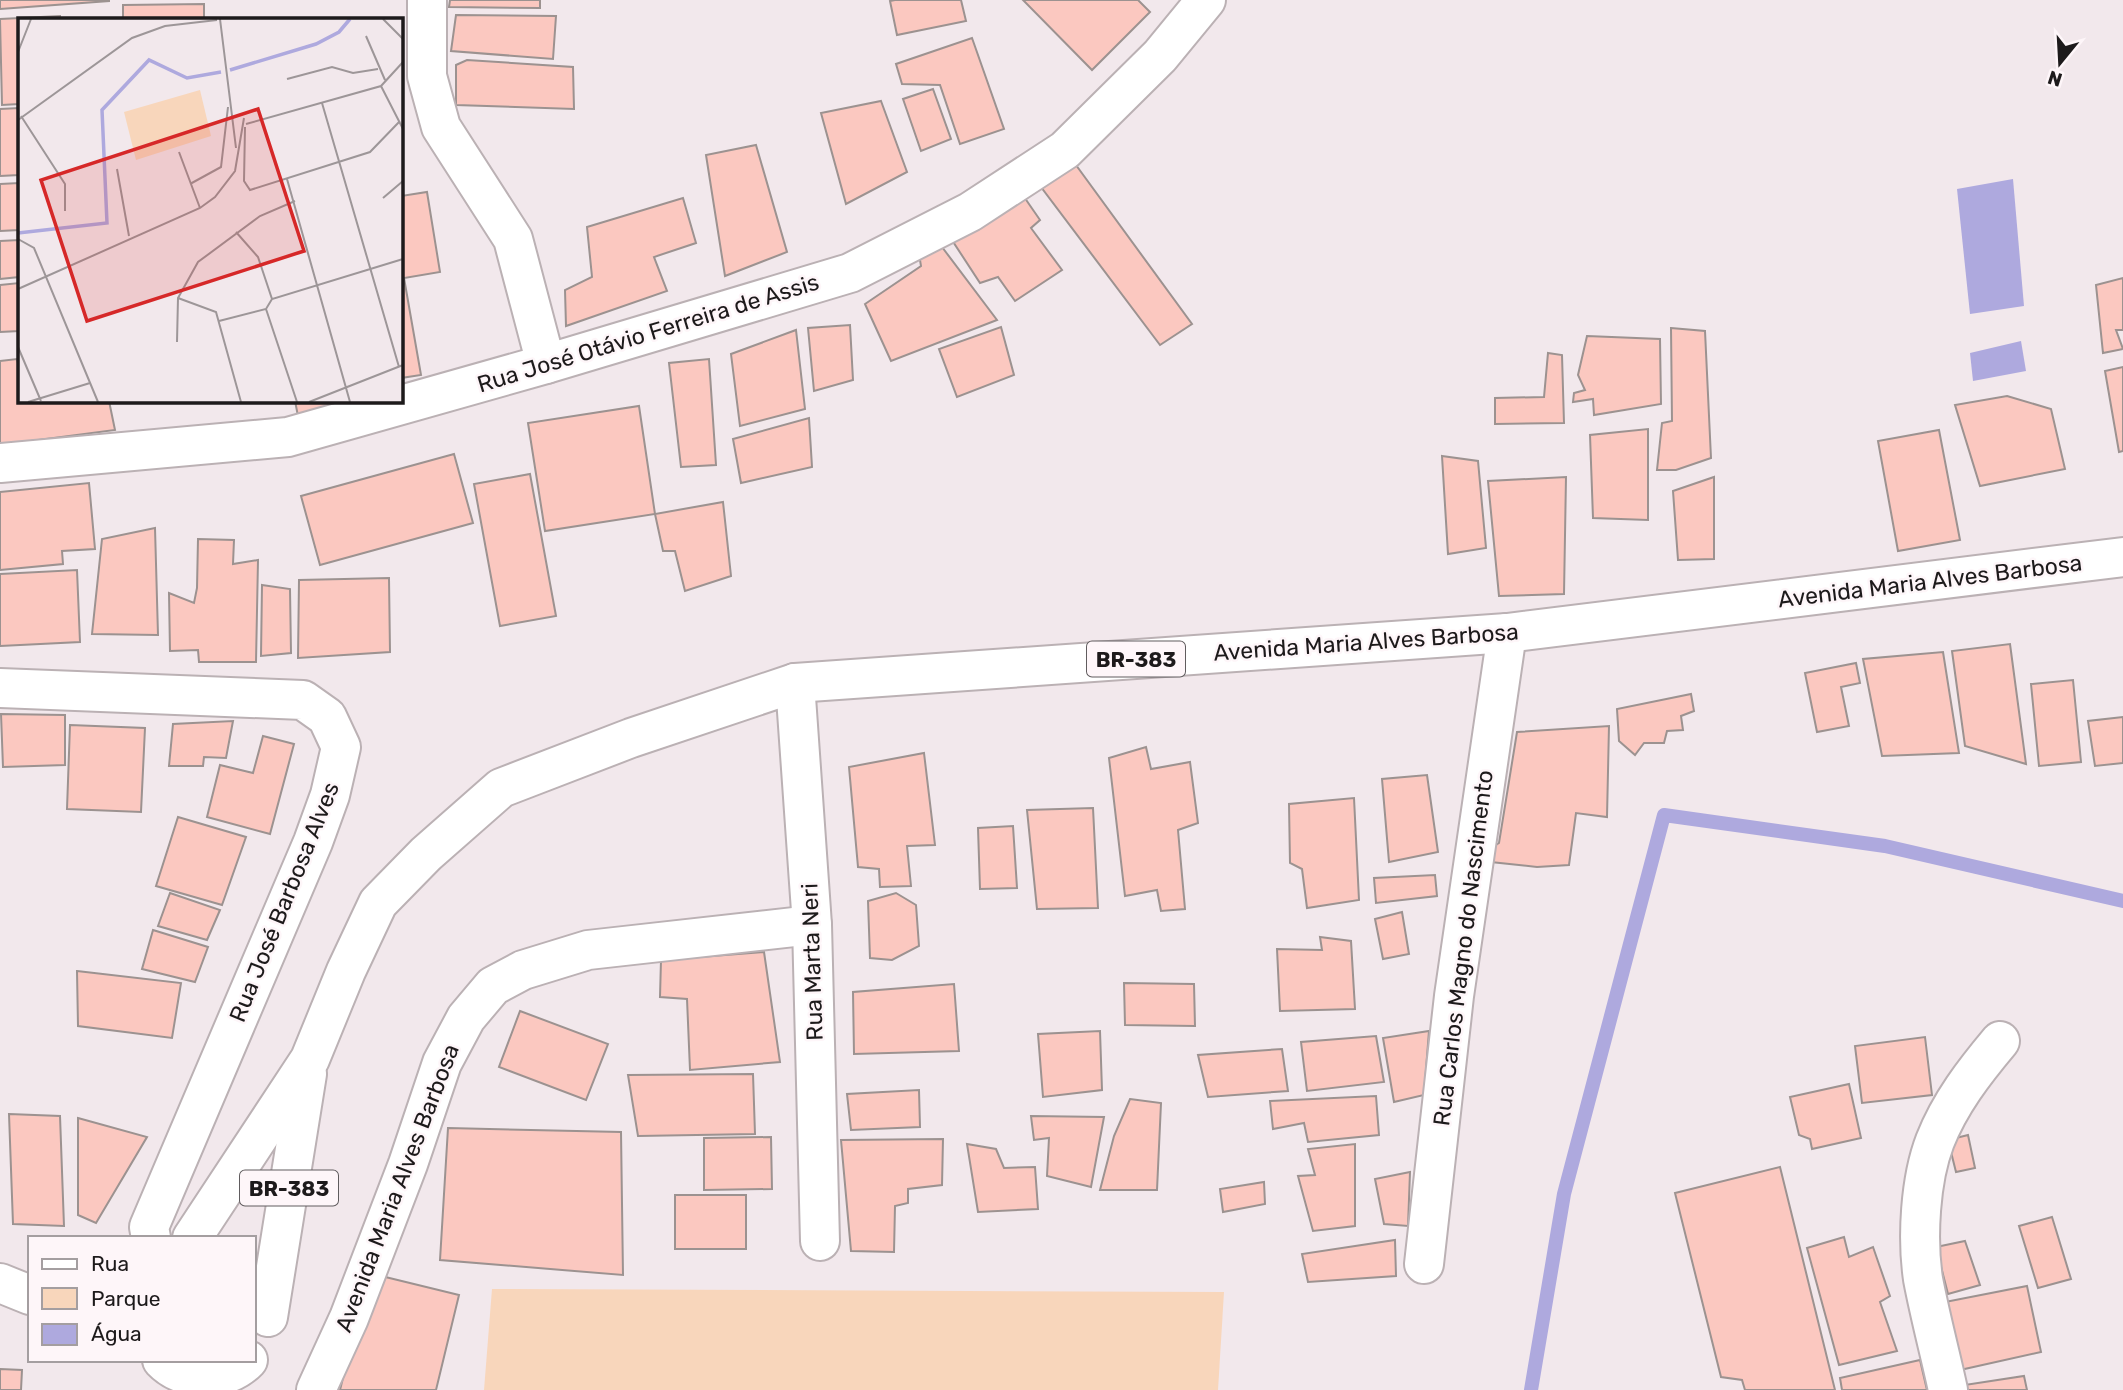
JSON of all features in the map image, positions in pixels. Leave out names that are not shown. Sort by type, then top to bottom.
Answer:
[{"type":"main road","points":[[427,0],[427,76],[441,127],[513,239],[546,365]]},
{"type":"main road","name":"Rua José Otávio Ferreira de Assis","points":[[0,463],[288,437],[546,365],[850,273],[970,212],[1065,150],[1160,56],[1206,0]]},
{"type":"main road","name":"Avenida Maria Alves Barbosa","points":[[193,1236],[310,1059],[346,971],[379,903],[426,854],[501,788],[631,738],[796,682],[1507,633],[2123,557]]},
{"type":"main road","name":"Rua Carlos Magno do Nascimento","points":[[1424,1264],[1454,996],[1507,633]]},
{"type":"main road","name":"Rua Marta Neri","points":[[796,682],[812,925],[820,1241]]},
{"type":"main road","name":"Rua José Barbosa Alves","points":[[0,688],[303,701],[327,717],[341,747],[330,795],[313,842],[149,1227],[151,1236]]},
{"type":"main road","name":"Avenida Maria Alves Barbosa","points":[[316,1390],[349,1318],[408,1164],[442,1063],[466,1018],[493,986],[523,970],[588,950],[812,925]]},
{"type":"main road","points":[[1948,1390],[1923,1279],[1920,1244],[1922,1208],[1935,1141],[1967,1083],[2000,1041]]},
{"type":"main road","name":"Avenida Maria Alves Barbosa","points":[[257,1346],[310,1059]]},
{"type":"main road","points":[[0,1274],[28,1277]]},
{"type":"main road","name":"BR-383","points":[[256,1280],[265,1296],[257,1346]]},
{"type":"main road","points":[[0,1283],[28,1294]]},
{"type":"main road","points":[[178,1375],[204,1378],[224,1375],[239,1362]]},
{"type":"main road","name":"Avenida Maria Alves Barbosa","points":[[250,1390],[254,1362]]},
{"type":"green space","points":[[492,1289],[1224,1292],[1218,1390],[484,1390]]},
{"type":"water","points":[[2013,179],[2024,306],[1970,314],[1957,189]]},
{"type":"water","points":[[2021,341],[2026,371],[1973,381],[1970,353]]},
{"type":"building","points":[[0,0],[109,0],[109,1],[0,9]]},
{"type":"building","points":[[450,0],[540,0],[540,8],[449,7]]},
{"type":"building","points":[[961,0],[966,21],[897,35],[890,1]]},
{"type":"building","points":[[1023,0],[1138,0],[1150,12],[1092,70]]},
{"type":"building","points":[[204,4],[204,18],[123,18],[123,5]]},
{"type":"building","points":[[456,15],[556,16],[553,59],[451,51]]},
{"type":"building","points":[[60,16],[60,18],[20,18]]},
{"type":"building","points":[[18,18],[18,104],[2,105],[0,19]]},
{"type":"building","points":[[972,38],[1004,129],[960,144],[940,85],[902,84],[896,64]]},
{"type":"building","points":[[467,60],[573,67],[574,109],[456,105],[456,65]]},
{"type":"building","points":[[933,89],[951,139],[921,151],[903,99]]},
{"type":"building","points":[[881,101],[907,172],[846,204],[821,113]]},
{"type":"building","points":[[18,108],[18,175],[0,176],[0,109]]},
{"type":"building","points":[[756,145],[787,252],[725,276],[706,155]]},
{"type":"building","points":[[1065,150],[1192,324],[1160,345],[1038,183]]},
{"type":"building","points":[[18,183],[18,230],[0,231],[0,184]]},
{"type":"building","points":[[1020,191],[1040,220],[1031,228],[1062,270],[1015,301],[998,277],[980,283],[948,234]]},
{"type":"building","points":[[427,192],[440,272],[404,278],[421,375],[402,378],[402,196]]},
{"type":"building","points":[[683,198],[696,243],[654,257],[667,291],[566,326],[565,290],[592,277],[587,227]]},
{"type":"building","points":[[18,240],[18,277],[0,279],[0,241]]},
{"type":"building","points":[[942,247],[997,320],[891,361],[865,304],[921,266],[919,254]]},
{"type":"building","points":[[2123,278],[2123,330],[2116,330],[2123,349],[2103,353],[2096,285]]},
{"type":"building","points":[[18,283],[18,331],[0,332],[0,285]]},
{"type":"building","points":[[850,325],[853,380],[814,391],[808,328]]},
{"type":"building","points":[[1001,327],[1014,375],[957,397],[939,349]]},
{"type":"building","points":[[1671,328],[1705,331],[1711,458],[1676,470],[1657,470],[1662,423],[1672,421]]},
{"type":"building","points":[[796,330],[805,409],[740,426],[731,354]]},
{"type":"building","points":[[1587,336],[1660,339],[1661,404],[1594,415],[1593,399],[1573,402],[1574,393],[1585,390],[1578,375]]},
{"type":"building","points":[[1548,353],[1562,355],[1564,423],[1495,424],[1495,398],[1544,397]]},
{"type":"building","points":[[17,359],[18,402],[109,402],[115,430],[0,445],[0,361]]},
{"type":"building","points":[[709,359],[716,465],[681,467],[669,363]]},
{"type":"building","points":[[2123,367],[2123,451],[2119,452],[2105,371]]},
{"type":"building","points":[[2007,396],[2051,409],[2065,469],[1980,486],[1955,405]]},
{"type":"building","points":[[295,402],[350,402],[298,416]]},
{"type":"building","points":[[639,406],[655,514],[545,531],[528,423]]},
{"type":"building","points":[[809,418],[812,467],[741,483],[733,439]]},
{"type":"building","points":[[1648,429],[1648,520],[1593,518],[1590,435]]},
{"type":"building","points":[[1939,430],[1960,540],[1898,551],[1878,441]]},
{"type":"building","points":[[454,454],[473,523],[320,565],[301,496]]},
{"type":"building","points":[[1442,456],[1478,461],[1486,548],[1448,554]]},
{"type":"building","points":[[530,474],[556,616],[500,626],[474,484]]},
{"type":"building","points":[[1566,477],[1564,594],[1499,596],[1488,481]]},
{"type":"building","points":[[1714,477],[1714,559],[1678,560],[1673,491]]},
{"type":"building","points":[[89,483],[95,549],[62,551],[63,564],[0,570],[0,492]]},
{"type":"building","points":[[723,502],[731,576],[685,591],[675,551],[663,551],[655,514]]},
{"type":"building","points":[[155,528],[158,635],[92,634],[102,539]]},
{"type":"building","points":[[198,539],[234,540],[233,564],[258,560],[256,662],[199,662],[198,650],[170,651],[169,593],[194,603]]},
{"type":"building","points":[[77,570],[80,642],[0,646],[0,574]]},
{"type":"building","points":[[389,578],[390,652],[298,658],[299,580]]},
{"type":"building","points":[[262,585],[290,589],[291,653],[261,656]]},
{"type":"building","points":[[2010,644],[2026,764],[1965,746],[1952,651]]},
{"type":"building","points":[[1943,652],[1959,753],[1882,756],[1863,659]]},
{"type":"building","points":[[1856,663],[1860,683],[1841,687],[1849,726],[1817,732],[1805,673]]},
{"type":"building","points":[[2073,680],[2081,762],[2039,766],[2031,684]]},
{"type":"building","points":[[1691,694],[1694,711],[1681,716],[1683,730],[1667,731],[1664,743],[1644,743],[1635,755],[1619,741],[1617,709]]},
{"type":"building","points":[[1,714],[65,715],[65,765],[3,767]]},
{"type":"building","points":[[2123,717],[2123,763],[2095,766],[2088,721]]},
{"type":"building","points":[[233,721],[226,758],[204,757],[203,766],[169,766],[173,724]]},
{"type":"building","points":[[70,725],[145,728],[141,812],[67,809]]},
{"type":"building","points":[[1609,726],[1607,817],[1576,813],[1569,865],[1537,867],[1472,860],[1499,843],[1517,732]]},
{"type":"building","points":[[263,736],[294,744],[270,834],[207,817],[220,765],[253,773]]},
{"type":"building","points":[[1146,747],[1151,769],[1190,762],[1198,823],[1178,830],[1185,909],[1161,911],[1157,890],[1125,896],[1109,758]]},
{"type":"building","points":[[924,753],[935,845],[907,846],[911,886],[880,887],[879,869],[858,867],[849,767]]},
{"type":"building","points":[[1427,775],[1438,852],[1389,862],[1382,779]]},
{"type":"building","points":[[1354,798],[1359,900],[1307,908],[1302,869],[1290,863],[1289,804]]},
{"type":"building","points":[[1093,808],[1098,908],[1037,909],[1027,810]]},
{"type":"building","points":[[178,817],[246,837],[222,905],[156,886]]},
{"type":"building","points":[[1013,826],[1017,888],[980,889],[978,828]]},
{"type":"building","points":[[1435,875],[1437,896],[1376,903],[1374,878]]},
{"type":"building","points":[[170,893],[220,910],[207,940],[158,926]]},
{"type":"building","points":[[896,893],[916,905],[919,946],[892,960],[870,958],[868,901]]},
{"type":"building","points":[[1402,912],[1409,954],[1383,959],[1375,919]]},
{"type":"building","points":[[153,930],[208,947],[195,982],[142,969]]},
{"type":"building","points":[[1320,937],[1351,941],[1355,1009],[1280,1011],[1277,949],[1322,950]]},
{"type":"building","points":[[764,952],[780,1062],[690,1070],[687,999],[660,997],[661,960]]},
{"type":"building","points":[[77,971],[181,983],[172,1038],[78,1026]]},
{"type":"building","points":[[1124,983],[1194,984],[1195,1026],[1125,1025]]},
{"type":"building","points":[[954,984],[959,1051],[854,1054],[853,992]]},
{"type":"building","points":[[520,1011],[608,1044],[586,1100],[499,1067]]},
{"type":"building","points":[[1100,1031],[1102,1090],[1043,1097],[1038,1034]]},
{"type":"building","points":[[1429,1031],[1424,1095],[1394,1102],[1383,1038]]},
{"type":"building","points":[[1376,1036],[1384,1082],[1307,1091],[1301,1042]]},
{"type":"building","points":[[1925,1037],[1932,1095],[1862,1103],[1855,1046]]},
{"type":"building","points":[[1282,1049],[1288,1091],[1208,1097],[1198,1055]]},
{"type":"building","points":[[753,1074],[755,1134],[638,1136],[628,1075]]},
{"type":"building","points":[[1849,1084],[1861,1138],[1812,1149],[1810,1139],[1799,1135],[1790,1097]]},
{"type":"building","points":[[919,1090],[920,1127],[851,1130],[847,1094]]},
{"type":"building","points":[[1376,1096],[1379,1135],[1308,1142],[1304,1123],[1273,1129],[1270,1101]]},
{"type":"building","points":[[1130,1099],[1161,1103],[1157,1190],[1100,1190],[1114,1136]]},
{"type":"building","points":[[9,1114],[60,1116],[64,1226],[13,1224]]},
{"type":"building","points":[[1031,1116],[1104,1117],[1091,1187],[1047,1176],[1049,1138],[1034,1140]]},
{"type":"building","points":[[78,1118],[147,1137],[96,1223],[78,1215]]},
{"type":"building","points":[[448,1128],[621,1132],[623,1275],[440,1260]]},
{"type":"building","points":[[1968,1135],[1975,1168],[1956,1172],[1948,1140]]},
{"type":"building","points":[[771,1137],[772,1189],[704,1190],[704,1138]]},
{"type":"building","points":[[943,1139],[942,1185],[908,1189],[908,1203],[895,1206],[894,1252],[851,1251],[841,1140]]},
{"type":"building","points":[[967,1144],[996,1149],[1004,1168],[1035,1167],[1038,1209],[978,1212]]},
{"type":"building","points":[[1355,1144],[1355,1226],[1313,1231],[1298,1176],[1315,1175],[1308,1149]]},
{"type":"building","points":[[1780,1167],[1835,1390],[1745,1390],[1742,1380],[1721,1377],[1675,1193]]},
{"type":"building","points":[[1410,1172],[1408,1226],[1384,1224],[1375,1179]]},
{"type":"building","points":[[1264,1182],[1265,1204],[1223,1212],[1220,1189]]},
{"type":"building","points":[[675,1195],[746,1195],[746,1249],[675,1249]]},
{"type":"building","points":[[2052,1217],[2071,1279],[2038,1288],[2019,1226]]},
{"type":"building","points":[[1844,1237],[1849,1257],[1873,1247],[1890,1296],[1880,1302],[1897,1351],[1839,1365],[1807,1248]]},
{"type":"building","points":[[1395,1240],[1396,1276],[1308,1282],[1302,1254]]},
{"type":"building","points":[[1965,1241],[1980,1285],[1948,1294],[1936,1247]]},
{"type":"building","points":[[369,1273],[459,1295],[436,1390],[340,1390]]},
{"type":"building","points":[[2027,1286],[2041,1352],[1960,1370],[1945,1302]]},
{"type":"building","points":[[1920,1360],[1927,1390],[1842,1390],[1840,1378]]},
{"type":"building","points":[[0,1369],[22,1370],[21,1390],[0,1390]]},
{"type":"building","points":[[2024,1376],[2027,1390],[1959,1390],[1958,1386]]},
{"type":"waterway","points":[[1531,1390],[1564,1194],[1664,815],[1885,846],[2123,901]]}]
